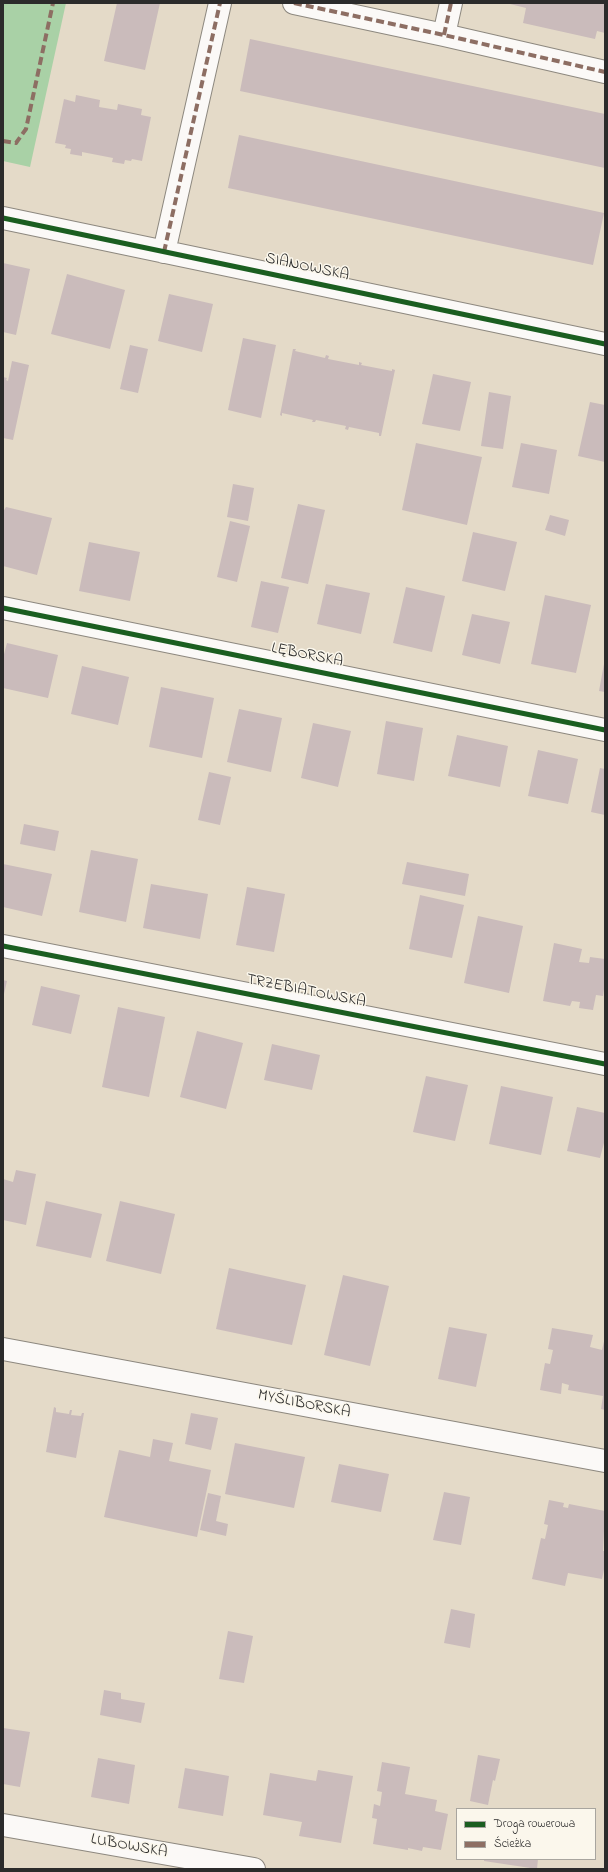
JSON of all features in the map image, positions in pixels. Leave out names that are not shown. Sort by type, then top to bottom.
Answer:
[{"type":"street","points":[[164,252],[220,3]]},
{"type":"street","points":[[294,3],[444,35],[605,72]]},
{"type":"street","points":[[444,35],[451,3]]},
{"type":"street","name":"SIANOWSKA","points":[[3,218],[605,344]]},
{"type":"street","name":"LĘBORSKA","points":[[3,608],[605,730]]},
{"type":"street","name":"TRZEBIATOWSKA","points":[[3,946],[605,1064]]},
{"type":"street","name":"MYŚLIBORSKA","points":[[3,1349],[605,1461]]},
{"type":"street","name":"LUBOWSKA","points":[[3,1825],[254,1869]]},
{"type":"green space","points":[[3,3],[66,3],[30,167],[3,161]]},
{"type":"building","points":[[117,3],[160,3],[145,70],[104,61]]},
{"type":"building","points":[[506,3],[605,3],[605,33],[597,31],[595,39],[523,23],[526,8]]},
{"type":"building","points":[[250,39],[605,114],[605,168],[240,91]]},
{"type":"building","points":[[76,95],[100,100],[99,107],[117,110],[118,104],[142,109],[141,115],[151,117],[142,161],[132,159],[131,161],[125,160],[124,164],[112,162],[113,158],[82,152],[82,156],[70,154],[71,149],[65,148],[66,145],[55,143],[64,99],[75,102]]},
{"type":"building","points":[[239,135],[604,213],[593,265],[228,188]]},
{"type":"building","points":[[3,263],[30,269],[16,335],[3,332]]},
{"type":"building","points":[[67,274],[125,290],[110,349],[51,334]]},
{"type":"building","points":[[169,294],[213,304],[202,352],[158,341]]},
{"type":"building","points":[[243,338],[276,345],[261,418],[228,410]]},
{"type":"building","points":[[130,345],[148,349],[138,393],[120,389]]},
{"type":"building","points":[[293,349],[296,349],[295,351],[325,358],[326,355],[329,356],[328,359],[359,365],[359,362],[362,363],[361,365],[392,371],[392,369],[395,370],[381,436],[379,436],[379,433],[349,427],[348,430],[345,429],[346,426],[316,420],[315,422],[312,422],[313,420],[282,413],[282,416],[280,415]]},
{"type":"building","points":[[12,361],[29,365],[13,440],[3,438],[3,377],[7,378],[6,380],[8,381]]},
{"type":"building","points":[[433,374],[471,382],[460,431],[422,424]]},
{"type":"building","points":[[489,392],[511,396],[503,449],[481,446]]},
{"type":"building","points":[[590,402],[605,405],[605,462],[578,456]]},
{"type":"building","points":[[416,443],[482,457],[467,525],[402,510]]},
{"type":"building","points":[[521,443],[557,450],[549,494],[512,487]]},
{"type":"building","points":[[233,484],[254,488],[248,521],[227,517]]},
{"type":"building","points":[[298,504],[325,510],[308,584],[281,578]]},
{"type":"building","points":[[6,507],[52,518],[37,575],[3,566],[3,512]]},
{"type":"building","points":[[550,515],[569,520],[565,536],[545,530]]},
{"type":"building","points":[[230,521],[250,526],[237,582],[217,577]]},
{"type":"building","points":[[473,532],[517,542],[505,591],[462,581]]},
{"type":"building","points":[[89,542],[140,552],[130,601],[79,591]]},
{"type":"building","points":[[261,581],[289,587],[278,633],[251,627]]},
{"type":"building","points":[[326,584],[370,593],[361,634],[317,624]]},
{"type":"building","points":[[406,587],[445,596],[432,652],[393,643]]},
{"type":"building","points":[[545,595],[591,605],[576,673],[531,664]]},
{"type":"building","points":[[472,614],[510,622],[500,664],[462,655]]},
{"type":"building","points":[[7,643],[58,655],[48,698],[3,688],[3,658]]},
{"type":"building","points":[[605,664],[605,692],[599,691]]},
{"type":"building","points":[[82,666],[129,677],[118,725],[71,714]]},
{"type":"building","points":[[161,687],[214,698],[202,758],[149,747]]},
{"type":"building","points":[[239,709],[282,718],[271,772],[227,762]]},
{"type":"building","points":[[386,721],[423,728],[414,781],[377,774]]},
{"type":"building","points":[[313,723],[351,731],[338,787],[301,778]]},
{"type":"building","points":[[457,735],[508,746],[500,787],[448,776]]},
{"type":"building","points":[[538,750],[578,759],[568,804],[528,796]]},
{"type":"building","points":[[600,768],[605,769],[605,815],[591,812]]},
{"type":"building","points":[[209,772],[231,777],[220,825],[198,820]]},
{"type":"building","points":[[24,824],[59,831],[55,851],[20,844]]},
{"type":"building","points":[[91,850],[138,859],[126,922],[79,912]]},
{"type":"building","points":[[407,862],[469,874],[465,896],[402,884]]},
{"type":"building","points":[[3,864],[52,874],[42,916],[3,907]]},
{"type":"building","points":[[151,884],[208,894],[200,939],[143,928]]},
{"type":"building","points":[[247,887],[285,894],[274,952],[236,945]]},
{"type":"building","points":[[420,895],[464,905],[452,958],[409,949]]},
{"type":"building","points":[[478,916],[523,926],[509,993],[464,983]]},
{"type":"building","points":[[554,943],[582,949],[579,962],[589,963],[590,957],[605,959],[605,982],[603,996],[596,995],[593,1010],[579,1008],[580,1002],[572,1001],[570,1006],[543,1001]]},
{"type":"building","points":[[3,980],[7,981],[4,994],[3,993]]},
{"type":"building","points":[[41,986],[80,995],[71,1034],[32,1025]]},
{"type":"building","points":[[118,1007],[165,1017],[149,1097],[102,1087]]},
{"type":"building","points":[[197,1031],[243,1043],[226,1109],[180,1097]]},
{"type":"building","points":[[272,1044],[320,1055],[312,1090],[264,1080]]},
{"type":"building","points":[[426,1076],[468,1085],[455,1141],[413,1132]]},
{"type":"building","points":[[501,1086],[553,1097],[541,1155],[489,1144]]},
{"type":"building","points":[[577,1107],[605,1113],[605,1139],[600,1158],[567,1151]]},
{"type":"building","points":[[16,1170],[36,1174],[26,1225],[3,1220],[3,1179],[13,1182]]},
{"type":"building","points":[[46,1201],[102,1214],[91,1258],[36,1246]]},
{"type":"building","points":[[120,1201],[175,1214],[161,1274],[106,1261]]},
{"type":"building","points":[[229,1268],[306,1285],[292,1345],[216,1329]]},
{"type":"building","points":[[343,1275],[389,1286],[370,1366],[324,1355]]},
{"type":"building","points":[[449,1327],[487,1334],[476,1387],[438,1379]]},
{"type":"building","points":[[552,1328],[593,1335],[590,1347],[602,1350],[605,1337],[605,1410],[601,1409],[603,1396],[568,1390],[569,1385],[562,1383],[561,1394],[540,1390],[545,1363],[550,1364],[553,1350],[548,1349]]},
{"type":"building","points":[[54,1407],[56,1408],[56,1412],[69,1414],[70,1410],[72,1410],[71,1415],[81,1416],[82,1413],[84,1413],[76,1458],[46,1452]]},
{"type":"building","points":[[191,1413],[218,1418],[211,1450],[185,1444]]},
{"type":"building","points":[[153,1439],[173,1443],[169,1461],[211,1470],[197,1537],[104,1517],[119,1450],[150,1457]]},
{"type":"building","points":[[235,1443],[305,1457],[294,1508],[225,1494]]},
{"type":"building","points":[[339,1464],[389,1474],[381,1512],[331,1502]]},
{"type":"building","points":[[444,1492],[470,1497],[461,1545],[433,1540]]},
{"type":"building","points":[[208,1493],[221,1496],[216,1521],[228,1524],[226,1536],[200,1530]]},
{"type":"building","points":[[549,1500],[564,1503],[563,1507],[568,1508],[569,1504],[605,1511],[603,1551],[605,1551],[605,1565],[602,1579],[568,1573],[565,1586],[532,1579],[541,1538],[545,1539],[548,1525],[544,1524]]},
{"type":"building","points":[[451,1609],[475,1614],[470,1648],[444,1643]]},
{"type":"building","points":[[228,1631],[253,1636],[244,1683],[219,1679]]},
{"type":"building","points":[[104,1690],[121,1693],[121,1699],[145,1703],[141,1723],[100,1715]]},
{"type":"building","points":[[3,1728],[30,1732],[20,1787],[3,1784]]},
{"type":"building","points":[[478,1755],[500,1759],[495,1781],[493,1780],[488,1805],[470,1801]]},
{"type":"building","points":[[98,1758],[135,1765],[129,1804],[91,1797]]},
{"type":"building","points":[[382,1762],[410,1767],[405,1794],[437,1800],[435,1811],[448,1814],[441,1850],[423,1847],[422,1851],[408,1848],[408,1850],[373,1844],[377,1819],[372,1818],[374,1804],[380,1806],[382,1792],[377,1791]]},
{"type":"building","points":[[185,1768],[229,1776],[223,1816],[178,1808]]},
{"type":"building","points":[[318,1770],[353,1776],[341,1843],[299,1836],[302,1822],[263,1815],[270,1773],[316,1781]]},
{"type":"building","points":[[484,1860],[538,1860],[537,1869]]},
{"type":"marked path","points":[[3,141],[16,143],[26,129],[53,3]]},
{"type":"marked path","points":[[164,252],[220,3]]},
{"type":"marked path","points":[[294,3],[444,35],[605,72]]},
{"type":"marked path","points":[[444,35],[451,3]]},
{"type":"cycle path","points":[[3,218],[605,344]]},
{"type":"cycle path","points":[[3,608],[605,730]]},
{"type":"cycle path","points":[[3,946],[605,1064]]}]
